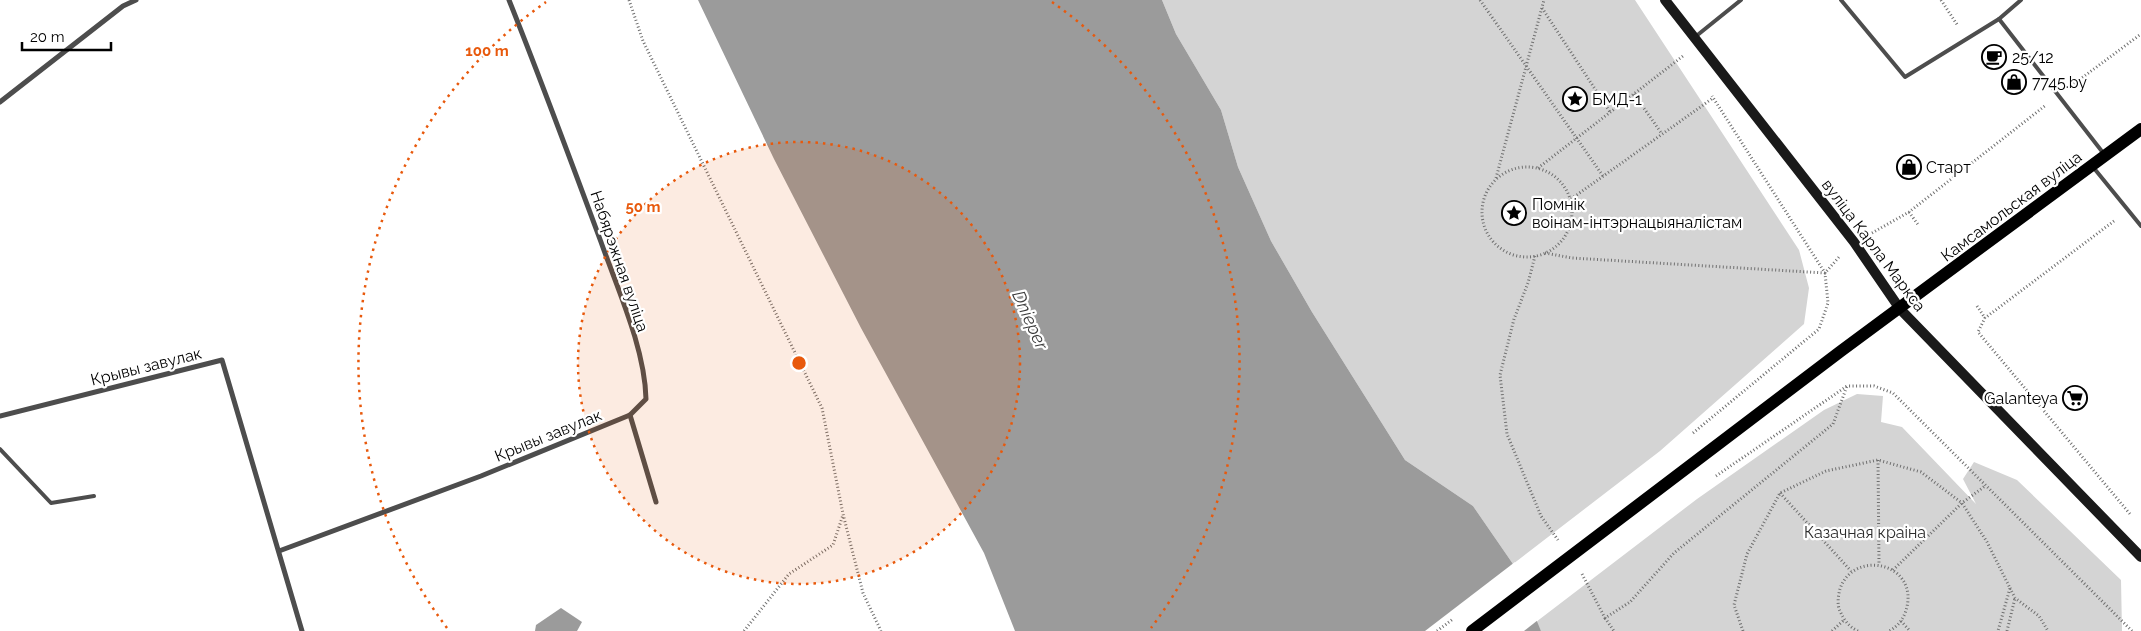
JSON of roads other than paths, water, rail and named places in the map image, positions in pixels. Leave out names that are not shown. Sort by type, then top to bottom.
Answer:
[{"type":"main road","name":"Камсамольская вуліца","points":[[1472,631],[1678,474],[2141,129]]},
{"type":"street","points":[[0,102],[123,6],[136,0]]},
{"type":"street","name":"Набярэжная вуліца","points":[[509,0],[543,85],[628,316],[646,380],[646,399],[630,415]]},
{"type":"street","name":"вуліца Карла Маркса","points":[[1665,0],[1854,242],[1900,309],[2141,557]]},
{"type":"street","name":"Крывы завулак","points":[[0,416],[222,360],[302,631]]},
{"type":"street","points":[[630,415],[656,502]]},
{"type":"street","name":"Крывы завулак","points":[[279,551],[481,476],[630,415]]},
{"type":"lane","points":[[1693,38],[1741,0]]},
{"type":"lane","points":[[1841,0],[1906,77],[1999,19],[2021,0]]},
{"type":"lane","points":[[1999,19],[2105,155]]},
{"type":"lane","points":[[2092,165],[2141,226]]},
{"type":"lane","points":[[0,449],[51,503],[94,496]]},
{"type":"water","name":"Dnieper","points":[[698,0],[1162,0],[1176,34],[1221,110],[1238,167],[1271,241],[1312,312],[1405,460],[1473,506],[1513,564],[1541,631],[1015,631],[984,553],[861,328],[774,159]]},
{"type":"water","points":[[561,608],[582,622],[577,631],[535,631],[536,625]]},
{"type":"place","name":"25/12","points":[[1994,57]]},
{"type":"place","name":"7745.by","points":[[2014,82]]},
{"type":"place","name":"БМД-1","points":[[1575,99]]},
{"type":"place","name":"Старт","points":[[1909,167]]},
{"type":"place","name":"Помнік воінам-інтэрнацыяналістам","points":[[1514,213]]},
{"type":"place","name":"Galanteya","points":[[2075,398]]},
{"type":"park label","name":"Казачная краіна","points":[[1865,532]]}]
